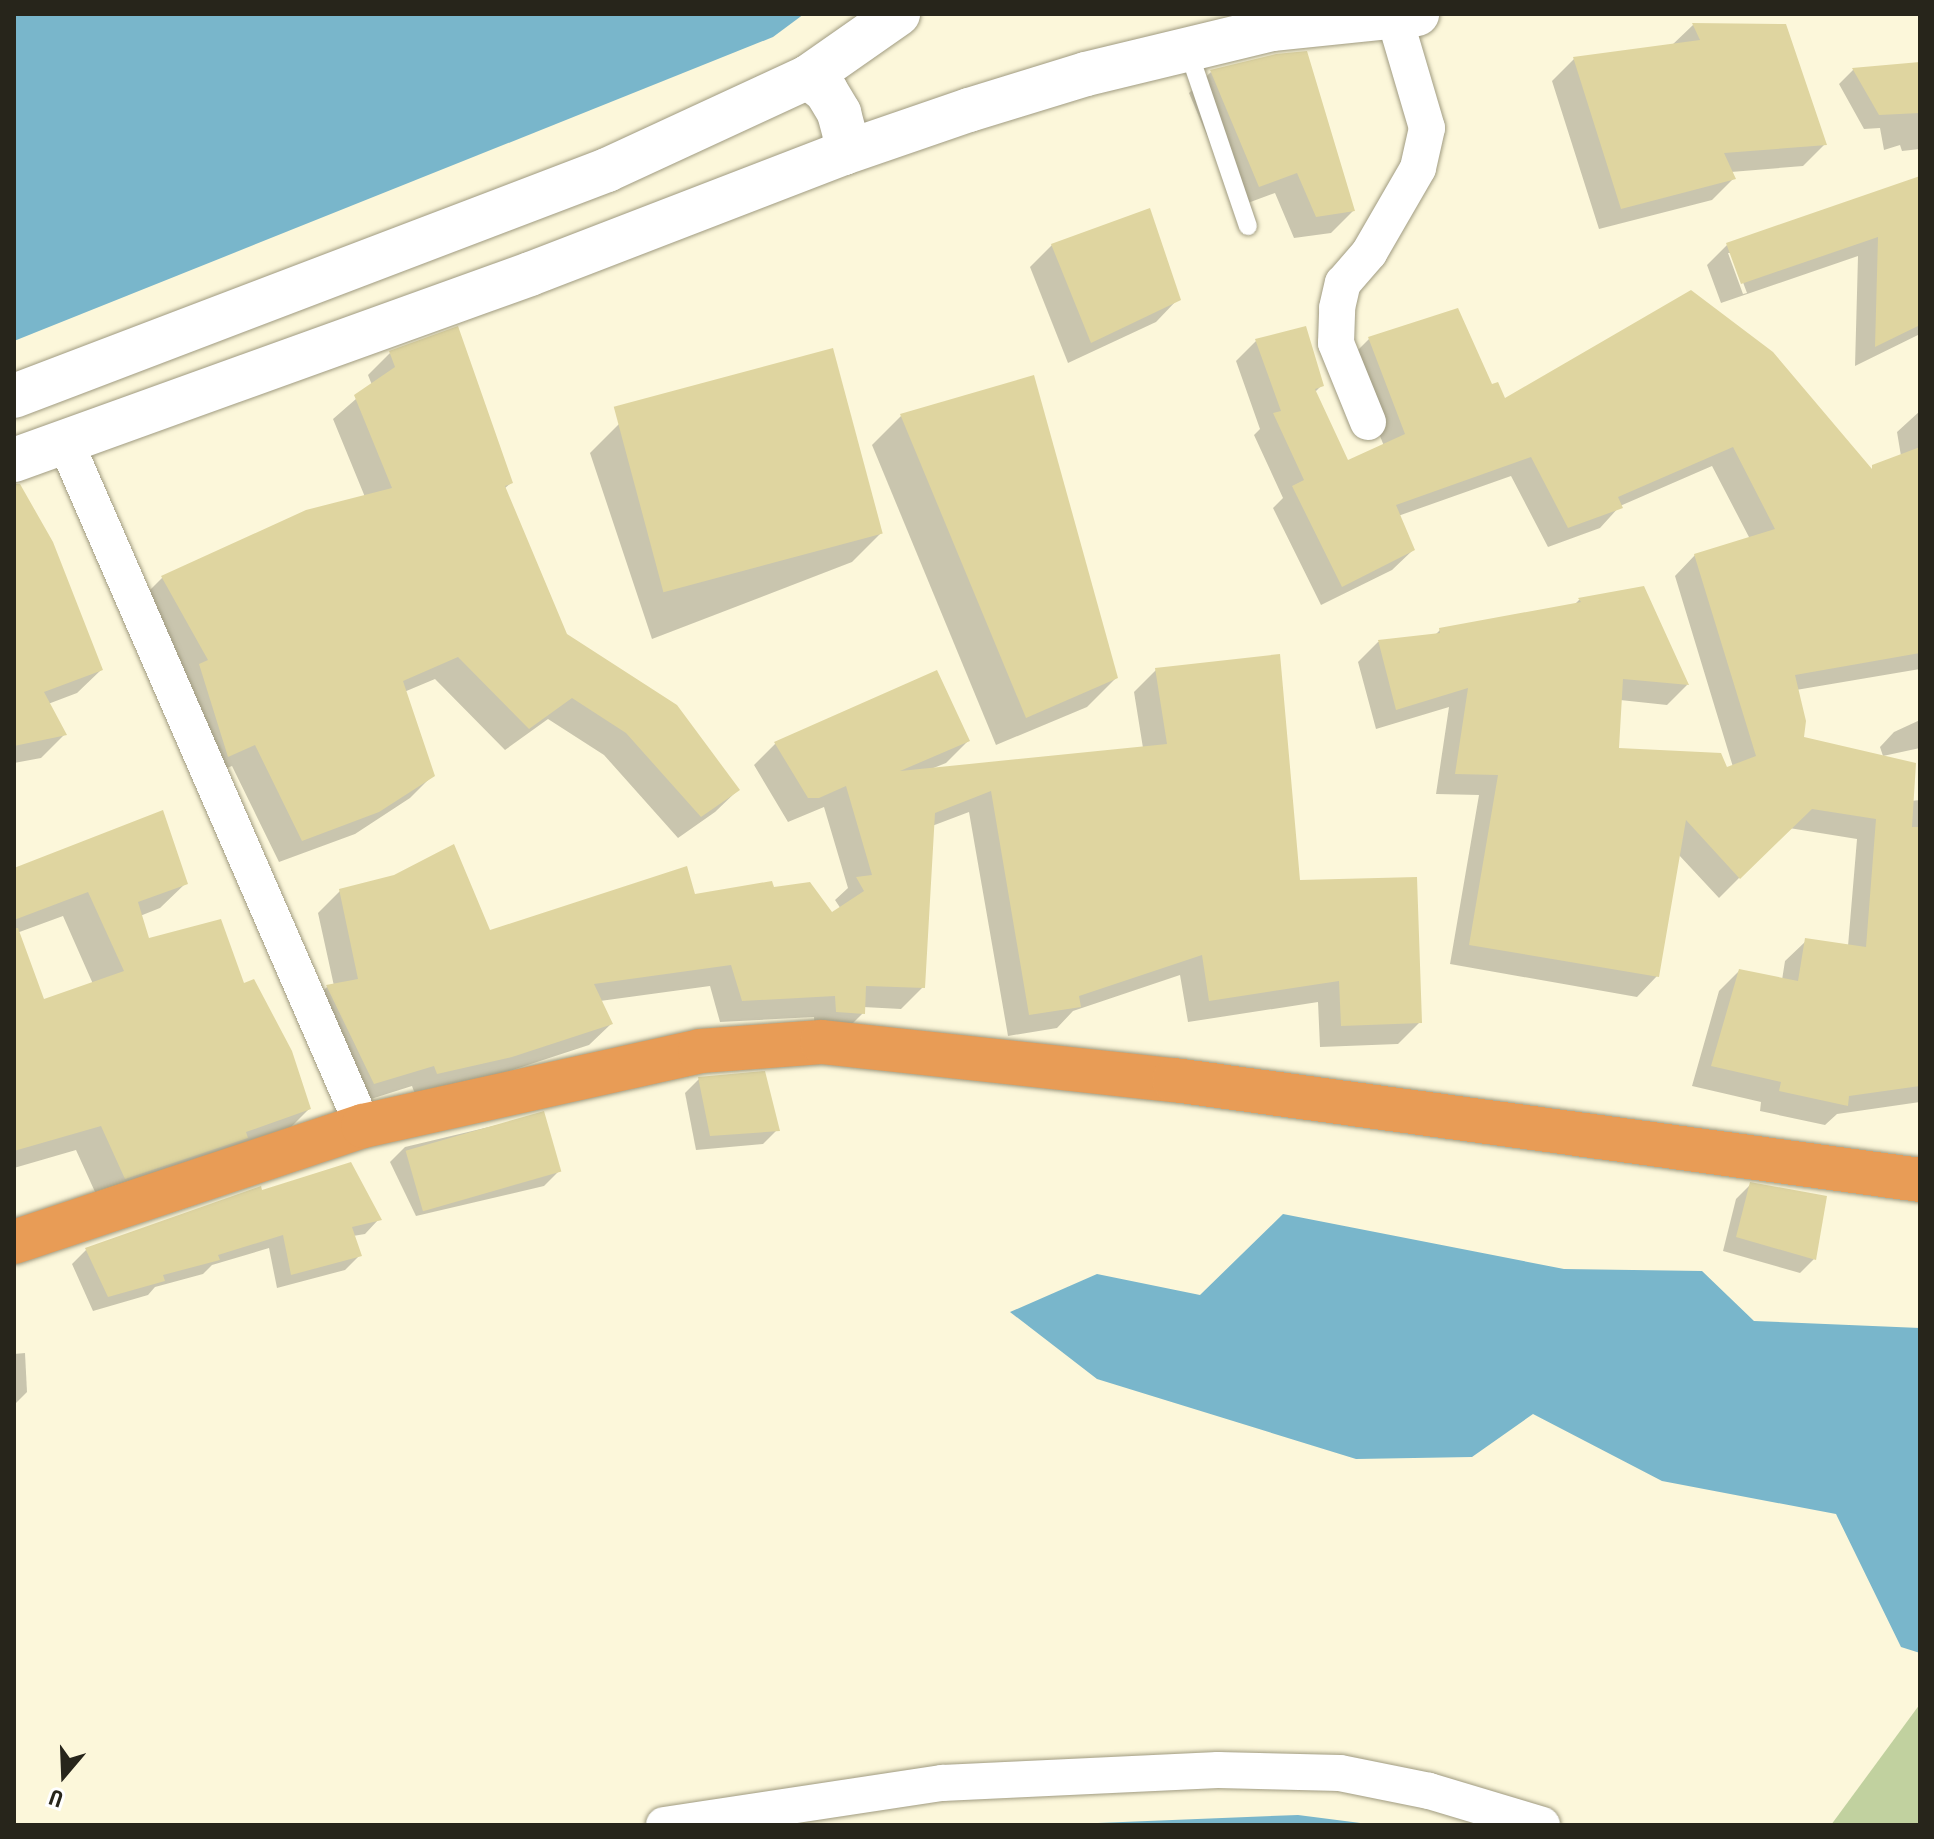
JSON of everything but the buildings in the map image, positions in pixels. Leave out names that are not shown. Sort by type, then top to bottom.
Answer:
[{"type":"highway","points":[[14,1242],[363,1126],[700,1051],[822,1042],[1174,1080],[1920,1180]]},
{"type":"street","points":[[14,396],[607,170],[808,77],[898,14]]},
{"type":"street","points":[[14,460],[530,274],[844,153],[1086,74],[1272,29],[1405,15],[1427,128],[1418,168],[1369,253],[1343,283],[1337,308],[1336,343],[1368,422]]},
{"type":"street","points":[[808,77],[826,91],[839,113],[845,135],[844,153]]},
{"type":"street","points":[[65,441],[363,1126]]},
{"type":"street","points":[[664,1825],[942,1783],[1218,1770],[1340,1773],[1429,1791],[1542,1825]]},
{"type":"lane","points":[[1188,50],[1248,226]]},
{"type":"green space","points":[[1920,1704],[1920,1825],[1831,1825]]},
{"type":"water","points":[[14,14],[804,14],[773,37],[14,341]]},
{"type":"water","points":[[1283,1214],[1564,1269],[1702,1271],[1754,1321],[1920,1328],[1920,1653],[1901,1647],[1836,1514],[1662,1481],[1533,1414],[1472,1457],[1356,1459],[1097,1379],[1010,1312],[1097,1274],[1200,1295]]},
{"type":"water","points":[[1298,1815],[1376,1825],[1048,1825]]}]
